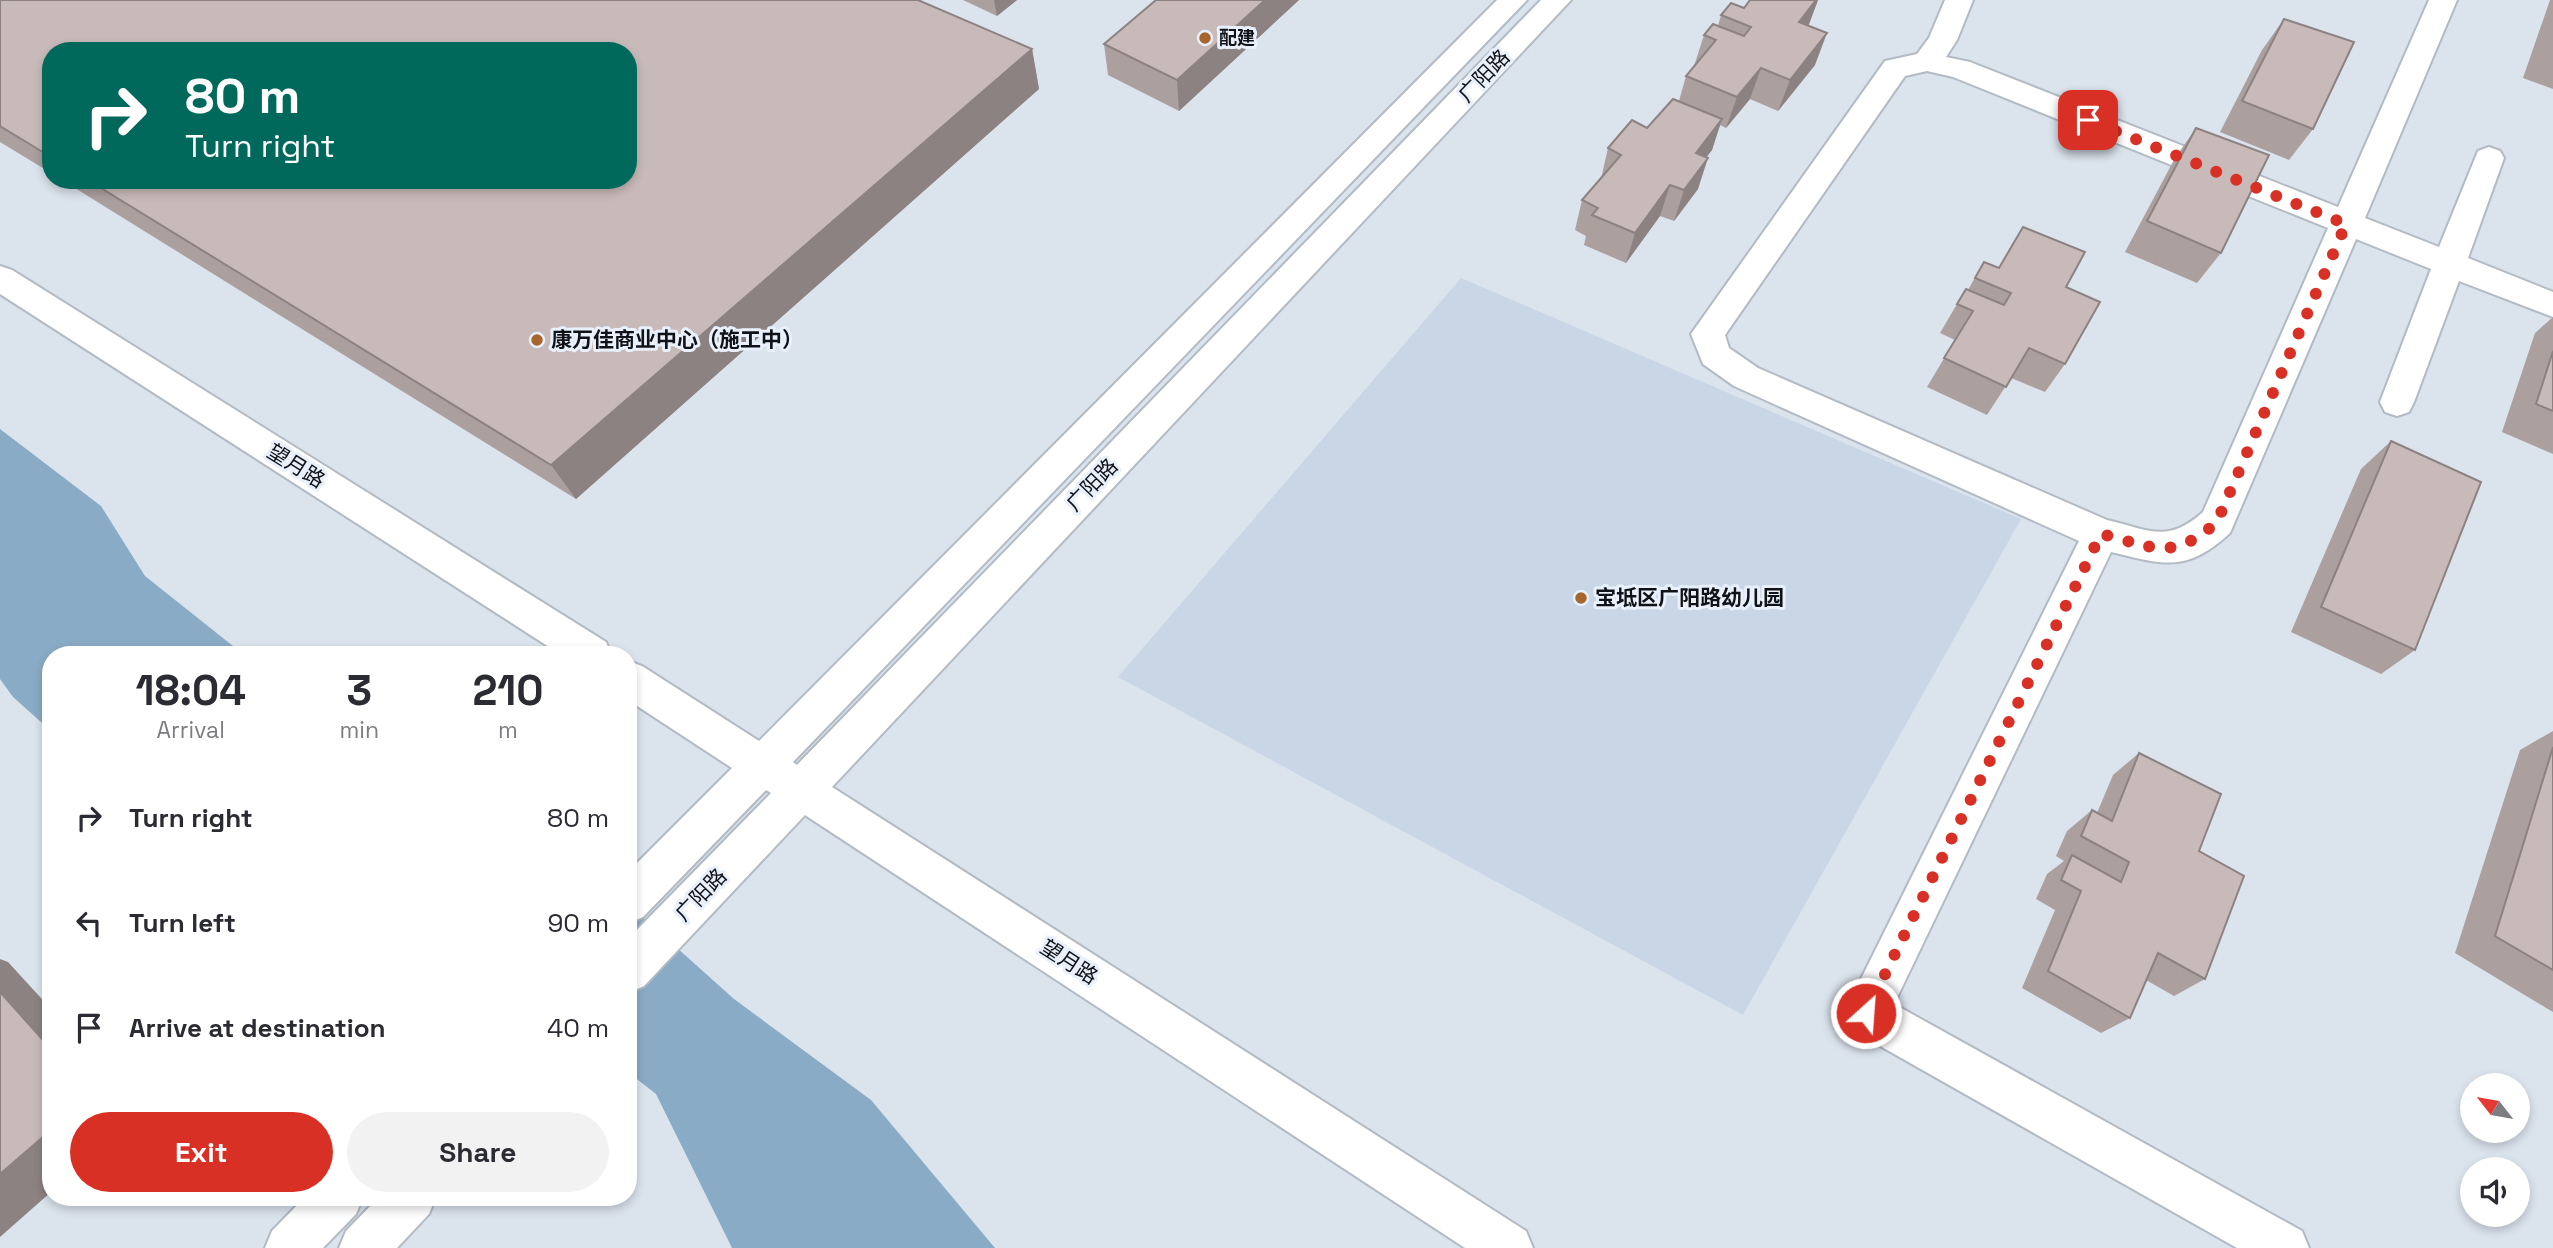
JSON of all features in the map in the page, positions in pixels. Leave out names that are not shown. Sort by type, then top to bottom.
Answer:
[{"type":"street","name":"广阳路","points":[[637,893],[1513,0]]},
{"type":"street","name":"广阳路","points":[[637,962],[1557,0]]},
{"type":"street","points":[[1927,62],[1943,40],[1958,0]]},
{"type":"street","points":[[2444,0],[2346,224],[2217,522],[2194,542],[2164,549],[2101,534],[1746,377],[1715,355],[1708,334],[1895,68],[1927,62],[1960,68],[2346,224],[2553,305]]},
{"type":"street","points":[[2397,402],[2489,158]]},
{"type":"street","name":"望月路","points":[[0,278],[579,646]]},
{"type":"street","points":[[2101,534],[1866,1013],[2285,1248]]},
{"type":"street","name":"望月路","points":[[637,684],[1509,1248]]},
{"type":"street","points":[[289,1248],[330,1206]]},
{"type":"street","points":[[363,1248],[403,1206]]},
{"type":"shaded area","name":"宝坻区广阳路幼儿园","points":[[1461,278],[2021,519],[1743,1015],[1118,677]]},
{"type":"water","points":[[0,429],[101,506],[145,576],[233,646],[42,646],[42,723],[13,697],[0,679]]},
{"type":"water","points":[[637,912],[734,999],[871,1100],[995,1248],[732,1248],[656,1094],[637,1079]]},
{"type":"building","name":"康万佳商业中心（施工中）","points":[[0,0],[918,0],[1032,49],[551,465],[103,189],[637,189],[637,42],[42,42],[42,152],[0,126]]},
{"type":"building","points":[[1156,0],[1265,0],[1177,80],[1104,44]]},
{"type":"building","points":[[1750,0],[1816,0],[1799,22],[1827,33],[1790,80],[1761,68],[1737,97],[1686,76],[1716,40],[1704,35],[1713,24],[1744,36],[1751,27],[1721,15],[1731,3],[1744,8]]},
{"type":"building","points":[[2284,19],[2354,42],[2313,129],[2242,101]]},
{"type":"building","points":[[1673,99],[1722,119],[1696,153],[1708,158],[1684,190],[1670,185],[1635,233],[1592,215],[1598,208],[1582,200],[1621,155],[1608,148],[1632,120],[1647,128]]},
{"type":"building","points":[[2196,128],[2269,155],[2221,253],[2147,221]]},
{"type":"building","points":[[2023,227],[2085,252],[2066,287],[2100,302],[2065,364],[2029,348],[2006,387],[1944,358],[1973,311],[1957,304],[1966,289],[2004,305],[2011,293],[1975,278],[1984,262],[1999,268]]},
{"type":"building","points":[[2553,351],[2553,411],[2536,404]]},
{"type":"building","points":[[2391,441],[2481,482],[2415,650],[2321,607]]},
{"type":"building","points":[[2553,747],[2553,970],[2495,936]]},
{"type":"building","points":[[2139,753],[2221,794],[2199,851],[2244,876],[2205,979],[2158,953],[2130,1018],[2048,971],[2081,891],[2061,880],[2072,855],[2121,882],[2129,862],[2081,836],[2092,810],[2112,821]]},
{"type":"building","points":[[0,992],[42,1039],[42,1138],[0,1174]]},
{"type":"place","name":"配建","points":[[1205,38]]},
{"type":"place","name":"康万佳商业中心（施工中）","points":[[537,340]]},
{"type":"place","name":"宝坻区广阳路幼儿园","points":[[1581,598]]},
{"type":"route","points":[[1866,1013],[2101,534],[2164,549],[2194,542],[2217,522],[2346,224],[2088,120]]}]
